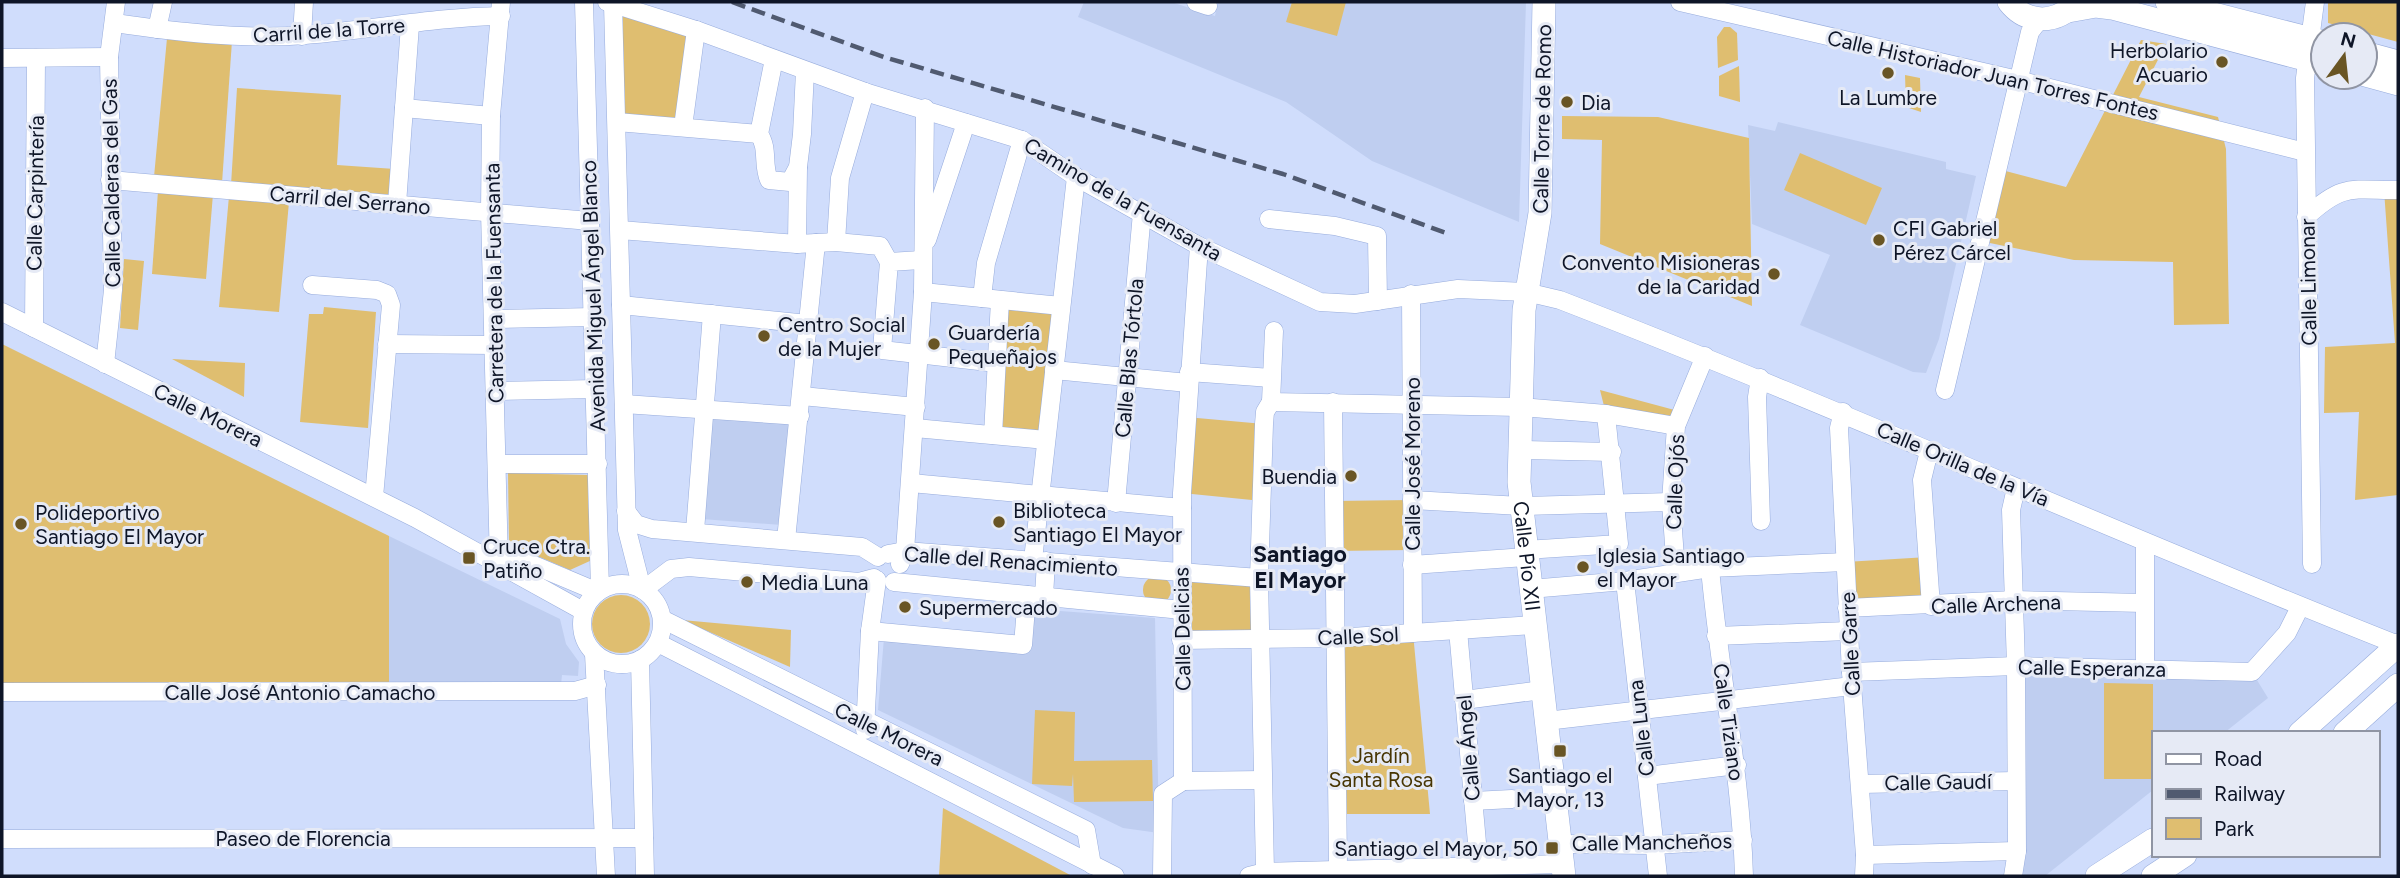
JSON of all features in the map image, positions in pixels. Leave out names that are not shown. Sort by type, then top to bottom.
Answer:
[{"type":"main road","name":"Calle Torre de Romo","points":[[1538,236],[1544,2]]},
{"type":"main road","points":[[2167,2],[2309,49]]},
{"type":"main road","points":[[2026,17],[2050,19],[2072,6],[2096,6],[2309,50]]},
{"type":"main road","points":[[2379,57],[2398,62]]},
{"type":"main road","points":[[2379,79],[2398,84]]},
{"type":"main road","name":"Calle Pío XII","points":[[1538,236],[1525,292],[1519,450],[1521,506],[1562,862]]},
{"type":"main road","points":[[2302,731],[2398,645]]},
{"type":"main road","points":[[2347,731],[2398,686]]},
{"type":"main road","points":[[2097,876],[2152,841]]},
{"type":"main road","points":[[2153,876],[2182,857]]},
{"type":"street","name":"Calle Calderas del Gas","points":[[105,364],[113,290],[109,57],[116,2]]},
{"type":"street","points":[[157,29],[163,2]]},
{"type":"street","points":[[302,36],[303,2]]},
{"type":"street","name":"Avenida Miguel Ángel Blanco","points":[[584,2],[601,551],[599,591]]},
{"type":"street","name":"Calle Historiador Juan Torres Fontes","points":[[1680,2],[2018,80],[2305,152]]},
{"type":"street","name":"Calle Limonar","points":[[2315,2],[2315,21]]},
{"type":"street","name":"Avenida Miguel Ángel Blanco","points":[[610,3],[617,127],[626,511],[632,559],[643,590]]},
{"type":"street","name":"Camino de la Fuensanta","points":[[610,3],[696,30],[865,92],[925,108],[966,124],[1023,140],[1076,177],[1199,246],[1320,302],[1342,306],[1458,289],[1525,292]]},
{"type":"street","name":"Carril de la Torre","points":[[115,23],[157,29],[302,36],[410,25],[501,9]]},
{"type":"street","name":"Carretera de la Fuensanta","points":[[500,558],[490,211],[491,116],[501,9]]},
{"type":"street","points":[[1945,390],[2018,80],[2026,17]]},
{"type":"street","points":[[397,204],[410,25]]},
{"type":"street","points":[[683,127],[696,30]]},
{"type":"street","points":[[2,58],[109,57]]},
{"type":"street","name":"Calle Carpintería","points":[[34,328],[36,58]]},
{"type":"street","points":[[774,59],[759,134],[766,144],[765,172],[769,180],[778,183],[790,182],[798,167]]},
{"type":"street","points":[[797,244],[798,167],[805,71]]},
{"type":"street","name":"Calle Limonar","points":[[2312,91],[2305,152],[2312,564]]},
{"type":"street","points":[[836,242],[840,178],[865,92]]},
{"type":"street","points":[[882,580],[900,574],[893,556],[911,483],[923,292],[921,260],[925,108]]},
{"type":"street","points":[[404,111],[491,116]]},
{"type":"street","points":[[921,260],[966,124]]},
{"type":"street","points":[[588,133],[617,127],[683,127],[759,134]]},
{"type":"street","points":[[993,435],[997,363],[986,263],[1023,140]]},
{"type":"street","points":[[870,631],[1023,645],[1036,596],[1040,561],[1040,495],[1076,177]]},
{"type":"street","name":"Carril del Serrano","points":[[110,180],[590,221]]},
{"type":"street","points":[[2306,217],[2329,195],[2342,190],[2398,190]]},
{"type":"street","name":"Calle Blas Tórtola","points":[[1116,503],[1142,213]]},
{"type":"street","points":[[1269,219],[1335,226],[1377,236],[1378,301]]},
{"type":"street","points":[[620,230],[797,244],[836,242],[880,246],[889,262],[883,349],[919,356],[997,363]]},
{"type":"street","points":[[786,540],[800,416],[808,397],[808,324],[816,243]]},
{"type":"street","name":"Calle Delicias","points":[[1183,780],[1182,508],[1199,246]]},
{"type":"street","points":[[889,262],[921,260]]},
{"type":"street","points":[[312,285],[377,290],[387,294],[391,305],[374,497]]},
{"type":"street","points":[[923,292],[1061,306]]},
{"type":"street","name":"Calle Orilla de la Vía","points":[[1525,292],[1560,300],[1760,378],[2300,607],[2398,645]]},
{"type":"street","name":"Calle José Moreno","points":[[1411,294],[1413,633]]},
{"type":"street","points":[[621,305],[808,324]]},
{"type":"street","name":"Calle Morera","points":[[2,312],[500,558],[583,611]]},
{"type":"street","points":[[695,531],[712,314]]},
{"type":"street","points":[[495,319],[594,317]]},
{"type":"street","points":[[1257,874],[1262,780],[1259,578],[1265,412],[1271,402],[1274,331]]},
{"type":"street","points":[[387,344],[495,345]]},
{"type":"street","name":"Calle Ojós","points":[[1676,572],[1671,502],[1676,426],[1705,356]]},
{"type":"street","points":[[1054,370],[1127,377],[1271,378]]},
{"type":"street","points":[[1760,378],[1757,397],[1761,521]]},
{"type":"street","points":[[497,391],[596,389]]},
{"type":"street","points":[[808,397],[916,407]]},
{"type":"street","points":[[1271,402],[1333,402],[1411,407],[1520,407],[1606,414],[1676,426]]},
{"type":"street","points":[[1333,402],[1338,869]]},
{"type":"street","points":[[624,404],[800,416]]},
{"type":"street","name":"Calle Garre","points":[[1843,412],[1839,428],[1848,631],[1865,855],[1864,876]]},
{"type":"street","points":[[1412,565],[1619,544],[1612,452],[1606,414]]},
{"type":"street","points":[[915,428],[1046,440]]},
{"type":"street","points":[[597,434],[625,433]]},
{"type":"street","points":[[1519,450],[1612,452]]},
{"type":"street","points":[[1930,451],[1922,480],[1931,606]]},
{"type":"street","points":[[497,464],[598,464]]},
{"type":"street","points":[[911,483],[1182,508]]},
{"type":"street","points":[[2013,876],[2017,851],[2016,666],[2011,510],[2016,488]]},
{"type":"street","points":[[1412,500],[1521,506],[1671,502]]},
{"type":"street","name":"Calle del Renacimiento","points":[[626,511],[636,524],[652,529],[862,547],[893,556],[1040,561],[1259,578]]},
{"type":"street","points":[[2145,542],[2145,669]]},
{"type":"street","points":[[568,578],[588,571],[601,551]]},
{"type":"street","points":[[864,748],[870,631],[882,580],[872,566],[893,556]]},
{"type":"street","name":"Calle Morera","points":[[500,558],[568,578],[599,591]]},
{"type":"street","points":[[1530,589],[1710,568],[1845,562]]},
{"type":"street","name":"Calle del Renacimiento","points":[[643,590],[671,569],[689,567],[859,582],[882,580],[1182,610]]},
{"type":"street","name":"Calle Tiziano","points":[[1710,568],[1716,636],[1737,765],[1744,876]]},
{"type":"street","name":"Calle Luna","points":[[1625,580],[1658,876]]},
{"type":"street","points":[[625,584],[643,590],[659,608],[662,619],[658,643],[640,660],[616,664],[594,654],[585,642],[581,626],[583,611],[599,591],[625,584]]},
{"type":"street","name":"Calle Archena","points":[[1847,608],[2014,600],[2144,603]]},
{"type":"street","name":"Calle Esperanza","points":[[1546,721],[1726,702],[1851,679],[2016,666],[2252,672],[2287,633],[2300,607]]},
{"type":"street","name":"Calle Morera","points":[[662,619],[1086,830],[1092,865]]},
{"type":"street","name":"Calle Sol","points":[[1181,640],[1336,638],[1534,625]]},
{"type":"street","name":"Calle Ángel","points":[[1458,630],[1479,865]]},
{"type":"street","points":[[1716,636],[1848,631]]},
{"type":"street","name":"Calle Morera","points":[[658,643],[1115,876]]},
{"type":"street","points":[[594,654],[606,876]]},
{"type":"street","points":[[640,660],[645,876]]},
{"type":"street","name":"Calle José Antonio Camacho","points":[[2,692],[575,691],[597,685]]},
{"type":"street","points":[[1464,700],[1542,690]]},
{"type":"street","points":[[1647,776],[1737,765]]},
{"type":"street","points":[[1161,876],[1163,794],[1183,780],[1262,780]]},
{"type":"street","name":"Calle Gaudí","points":[[1860,784],[2016,781]]},
{"type":"street","points":[[1473,801],[1513,799]]},
{"type":"street","name":"Paseo de Florencia","points":[[2,839],[644,838]]},
{"type":"street","name":"Calle Mancheños","points":[[1257,874],[1338,869],[1430,871],[1479,865],[1562,862],[1654,845],[1743,841]]},
{"type":"street","points":[[1865,855],[2017,851]]},
{"type":"shaded area","points":[[1084,2],[1171,2],[1215,16],[1218,2],[1526,2],[1519,222],[1372,161],[1286,102],[1078,17]]},
{"type":"shaded area","name":"CFI Gabriel Pérez Cárcel","points":[[1778,122],[1946,162],[1946,169],[1976,176],[1939,339],[1926,373],[1913,372],[1800,325],[1830,255],[1752,224],[1748,125],[1775,131]]},
{"type":"shaded area","points":[[710,416],[791,422],[782,525],[702,519]]},
{"type":"shaded area","points":[[389,536],[560,619],[566,644],[579,662],[578,676],[562,675],[561,685],[389,687]]},
{"type":"shaded area","points":[[1033,609],[1155,618],[1159,833],[1123,828],[878,710],[884,638],[1029,651]]},
{"type":"shaded area","points":[[2016,666],[2252,672],[2268,698],[2227,731],[2152,731],[2152,791],[2045,876],[2013,876]]},
{"type":"green space","points":[[1292,2],[1346,2],[1337,36],[1286,22]]},
{"type":"green space","points":[[2328,2],[2398,2],[2398,42],[2379,37],[2379,21],[2328,21]]},
{"type":"green space","points":[[613,4],[696,30],[683,127],[617,122]]},
{"type":"green space","points":[[1724,27],[1730,27],[1737,33],[1738,60],[1718,68],[1717,37]]},
{"type":"green space","points":[[167,38],[232,41],[222,183],[154,177]]},
{"type":"green space","points":[[2141,40],[2166,44],[2139,97],[2218,117],[2226,149],[2229,324],[2174,325],[2173,262],[2074,260],[1980,241],[1998,169],[2066,187]]},
{"type":"green space","points":[[1739,66],[1740,102],[1719,96],[1719,76]]},
{"type":"green space","points":[[1905,75],[1920,78],[1921,112],[1906,107]]},
{"type":"green space","points":[[237,88],[341,95],[337,165],[395,169],[393,195],[231,185]]},
{"type":"green space","points":[[1562,116],[1658,117],[1749,138],[1752,306],[1600,244],[1602,140],[1562,139]]},
{"type":"green space","points":[[1800,153],[1882,188],[1866,225],[1784,190]]},
{"type":"green space","points":[[2384,190],[2398,190],[2398,495],[2355,500],[2359,412],[2324,413],[2325,347],[2395,343]]},
{"type":"green space","points":[[158,191],[213,194],[206,279],[152,274]]},
{"type":"green space","points":[[229,196],[289,202],[279,312],[219,307]]},
{"type":"green space","points":[[124,259],[144,261],[138,330],[120,328]]},
{"type":"green space","points":[[1000,300],[1061,306],[1046,440],[993,435]]},
{"type":"green space","points":[[324,307],[376,312],[368,428],[300,422],[309,314],[323,314]]},
{"type":"green space","points":[[2,344],[389,536],[389,687],[2,685]]},
{"type":"green space","points":[[172,359],[245,363],[244,397]]},
{"type":"green space","points":[[1600,390],[1682,412],[1676,426],[1606,414]]},
{"type":"green space","points":[[1186,417],[1264,424],[1262,501],[1182,493]]},
{"type":"green space","points":[[508,473],[588,475],[592,560],[570,570],[509,544]]},
{"type":"green space","points":[[1412,500],[1412,550],[1334,551],[1334,501]]},
{"type":"green space","points":[[1928,557],[1931,606],[1847,608],[1845,562]]},
{"type":"green space","points":[[1181,573],[1259,578],[1260,641],[1181,640]]},
{"type":"green space","points":[[1157,576],[1167,580],[1171,590],[1167,600],[1157,604],[1147,600],[1143,590],[1147,580]]},
{"type":"green space","points":[[615,595],[627,595],[642,603],[650,618],[650,630],[642,645],[627,653],[615,653],[600,645],[592,630],[592,618],[600,603]]},
{"type":"green space","points":[[682,620],[791,630],[790,667]]},
{"type":"green space","name":"Jardín Santa Rosa","points":[[1413,633],[1430,814],[1337,814],[1336,638]]},
{"type":"green space","points":[[2104,683],[2153,684],[2152,779],[2104,779]]},
{"type":"green space","points":[[1035,710],[1075,712],[1074,761],[1152,760],[1153,801],[1074,802],[1073,774],[1072,786],[1032,784]]},
{"type":"green space","points":[[943,808],[1072,876],[939,876]]},
{"type":"railway","points":[[732,2],[884,57],[1283,174],[1449,234]]},
{"type":"place","name":"Herbolario Acuario","points":[[2222,62]]},
{"type":"place","name":"La Lumbre","points":[[1888,73]]},
{"type":"place","name":"Dia","points":[[1567,102]]},
{"type":"place","name":"CFI Gabriel Pérez Cárcel","points":[[1879,240]]},
{"type":"place","name":"Convento Misioneras de la Caridad","points":[[1774,274]]},
{"type":"place","name":"Centro Social de la Mujer","points":[[764,336]]},
{"type":"place","name":"Guardería Pequeñajos","points":[[934,344]]},
{"type":"place","name":"Buendia","points":[[1351,476]]},
{"type":"place","name":"Biblioteca Santiago El Mayor","points":[[999,522]]},
{"type":"place","name":"Polideportivo Santiago El Mayor","points":[[21,524]]},
{"type":"place","name":"Cruce Ctra. Patiño","points":[[469,558]]},
{"type":"place","name":"Iglesia Santiago el Mayor","points":[[1583,567]]},
{"type":"place","name":"Media Luna","points":[[747,582]]},
{"type":"place","name":"Supermercado","points":[[905,607]]},
{"type":"place","name":"Santiago el Mayor, 13","points":[[1560,751]]},
{"type":"place","name":"Santiago el Mayor, 50","points":[[1552,848]]},
{"type":"district","name":"Santiago El Mayor","points":[[1300,567]]}]
